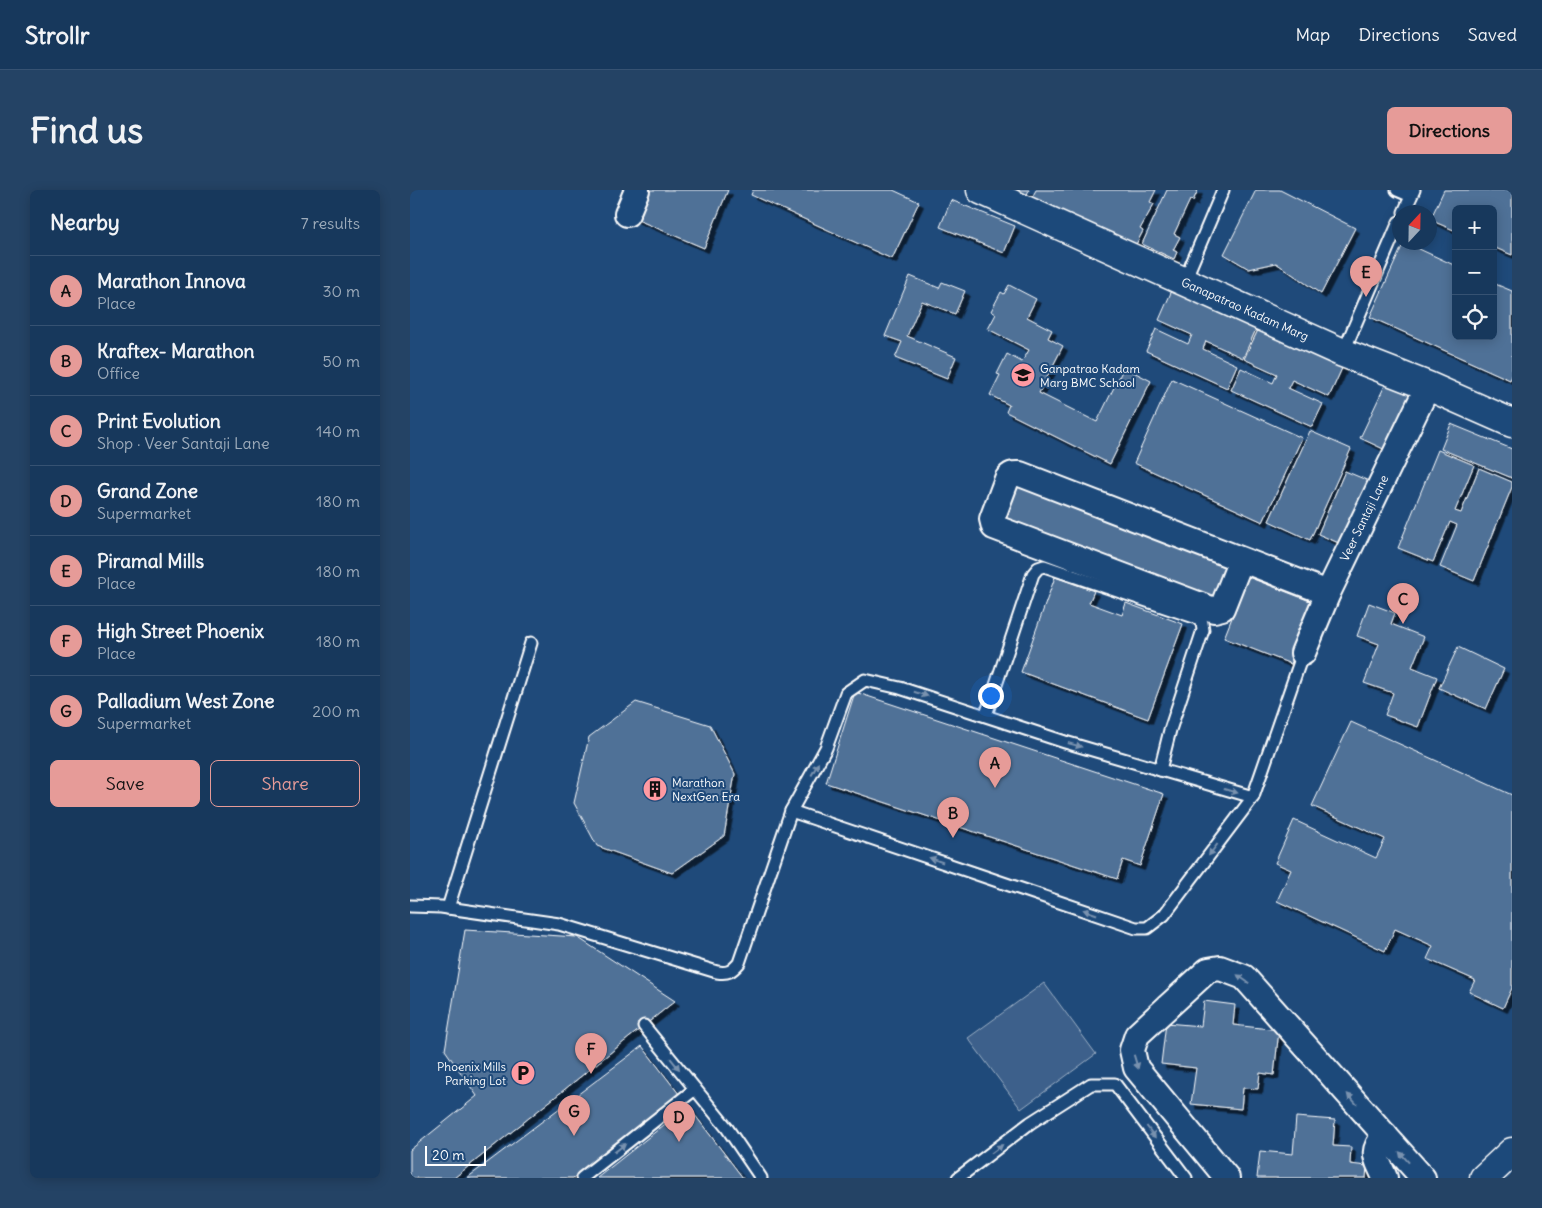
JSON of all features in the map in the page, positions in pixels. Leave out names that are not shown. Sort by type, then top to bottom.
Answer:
[{"type":"main road","name":"Ganapatrao Kadam Marg","points":[[981,190],[1343,353],[1428,386],[1512,422]]},
{"type":"main road","points":[[1484,1178],[1512,1152]]},
{"type":"main road","points":[[1509,1178],[1512,1175]]},
{"type":"street","points":[[627,214],[637,190]]},
{"type":"street","name":"Veer Santaji Lane","points":[[1303,653],[1328,593],[1428,386]]},
{"type":"street","points":[[1241,560],[1222,608],[1214,610],[994,527],[992,520],[1007,479],[1010,475],[1020,474],[1328,593]]},
{"type":"street","points":[[1227,1178],[1136,1068],[1132,1050],[1137,1035],[1208,970],[1220,968],[1244,977],[1423,1178]]},
{"type":"street","points":[[1385,1135],[1375,1148],[1375,1154],[1385,1178]]},
{"type":"lane","points":[[1184,282],[1224,190]]},
{"type":"lane","points":[[1397,190],[1412,193],[1407,205]]},
{"type":"lane","points":[[1343,353],[1392,240]]},
{"type":"lane","points":[[986,715],[1033,574],[1038,568],[1044,566],[1197,618],[1202,623],[1203,630],[1170,730],[1160,770]]},
{"type":"lane","points":[[448,908],[531,643]]},
{"type":"lane","points":[[791,811],[1136,928],[1147,928],[1164,915],[1253,797],[1303,653]]},
{"type":"lane","points":[[410,906],[448,908],[559,924],[725,974],[732,971],[739,963],[791,811],[826,748],[846,693],[865,680],[900,688],[1065,742],[1253,797]]},
{"type":"lane","points":[[644,1026],[727,1128],[761,1178]]},
{"type":"lane","points":[[958,1178],[1030,1123],[1091,1084],[1115,1084],[1186,1178]]},
{"type":"lane","points":[[582,1178],[694,1089]]},
{"type":"shaded area","points":[[1044,983],[1096,1054],[1021,1109],[968,1038]]},
{"type":"building","points":[[644,190],[728,190],[704,248],[633,218]]},
{"type":"building","points":[[753,190],[893,190],[919,202],[892,259],[751,195]]},
{"type":"building","points":[[999,190],[1029,190],[1024,201]]},
{"type":"building","points":[[1036,190],[1156,190],[1150,202],[1154,204],[1140,229],[1143,231],[1131,254],[1029,203]]},
{"type":"building","points":[[1167,190],[1198,190],[1193,201],[1190,200],[1174,234],[1180,237],[1173,250],[1177,252],[1174,259],[1142,244]]},
{"type":"building","points":[[1256,190],[1280,190],[1355,228],[1321,294],[1276,263],[1249,269],[1224,254]]},
{"type":"building","points":[[1444,190],[1512,190],[1512,255],[1497,249],[1497,205],[1452,205],[1452,229],[1437,223],[1437,205]]},
{"type":"building","points":[[951,200],[1015,226],[1004,253],[940,227]]},
{"type":"building","points":[[1400,250],[1421,250],[1452,264],[1452,340],[1497,340],[1497,285],[1512,291],[1512,376],[1510,380],[1370,317]]},
{"type":"building","points":[[910,276],[939,288],[942,282],[965,291],[955,314],[922,301],[907,336],[956,357],[947,379],[895,358],[902,342],[885,336]]},
{"type":"building","name":"Ganpatrao Kadam Marg BMC School","points":[[1009,285],[1036,299],[1027,317],[1052,330],[1048,338],[1063,346],[1039,393],[1097,422],[1124,367],[1151,381],[1110,464],[1006,412],[1009,405],[990,395],[1000,375],[997,374],[1007,354],[1022,362],[1029,350],[988,329],[996,314],[991,311],[1001,292],[1004,294]]},
{"type":"building","points":[[1173,288],[1257,327],[1243,358],[1206,341],[1203,349],[1237,365],[1227,388],[1146,351],[1156,329],[1188,344],[1192,335],[1159,320]]},
{"type":"building","points":[[1259,328],[1343,366],[1329,397],[1292,380],[1288,388],[1323,404],[1312,427],[1231,390],[1241,368],[1273,383],[1277,374],[1244,359]]},
{"type":"building","points":[[1172,379],[1302,438],[1263,522],[1134,463]]},
{"type":"building","points":[[1386,383],[1418,398],[1392,453],[1360,438]]},
{"type":"building","points":[[1451,424],[1512,449],[1512,478],[1441,449]]},
{"type":"building","points":[[1310,431],[1351,449],[1310,540],[1269,521]]},
{"type":"building","points":[[1438,450],[1474,465],[1455,511],[1461,513],[1479,468],[1512,482],[1512,487],[1474,581],[1440,567],[1457,525],[1450,522],[1433,562],[1398,548]]},
{"type":"building","points":[[1345,471],[1376,484],[1348,547],[1318,534]]},
{"type":"building","points":[[1011,480],[1231,562],[1216,603],[996,521]]},
{"type":"building","points":[[1055,577],[1094,591],[1089,603],[1122,615],[1126,603],[1183,624],[1148,719],[1021,672]]},
{"type":"building","points":[[1248,577],[1315,603],[1291,664],[1224,638]]},
{"type":"building","points":[[1369,603],[1395,613],[1391,624],[1424,637],[1412,667],[1437,677],[1418,727],[1385,715],[1393,693],[1364,683],[1379,644],[1357,636]]},
{"type":"building","points":[[1458,647],[1504,669],[1486,709],[1439,688]]},
{"type":"building","points":[[855,692],[1164,794],[1140,866],[1123,860],[1117,879],[826,783]]},
{"type":"building","name":"Marathon NextGen Era","points":[[636,702],[710,725],[735,774],[724,836],[672,873],[597,846],[574,803],[589,737]]},
{"type":"building","points":[[1351,722],[1512,795],[1512,988],[1503,1008],[1469,992],[1475,980],[1427,959],[1433,946],[1395,929],[1385,951],[1277,901],[1291,870],[1275,863],[1294,820],[1376,858],[1385,839],[1312,806]]},
{"type":"building","name":"Phoenix Mills Parking Lot","points":[[465,930],[577,937],[675,1001],[454,1178],[410,1178],[410,1150],[477,1096],[445,1050]]},
{"type":"building","points":[[1204,1001],[1235,1005],[1233,1025],[1279,1030],[1274,1075],[1260,1073],[1258,1089],[1243,1088],[1241,1109],[1191,1104],[1196,1068],[1161,1064],[1166,1023],[1201,1026]]},
{"type":"building","points":[[642,1046],[679,1094],[573,1178],[467,1178]]},
{"type":"building","points":[[688,1106],[743,1178],[597,1178]]},
{"type":"building","points":[[1296,1117],[1335,1120],[1333,1146],[1351,1147],[1350,1164],[1367,1166],[1366,1178],[1257,1178],[1260,1151],[1293,1154]]},
{"type":"place","name":"Piramal Mills","points":[[1366,297]]},
{"type":"place","name":"Ganpatrao Kadam Marg BMC School","points":[[1023,375]]},
{"type":"place","name":"Print Evolution","points":[[1403,624]]},
{"type":"place","name":"Marathon Innova","points":[[995,788]]},
{"type":"place","name":"Marathon NextGen Era","points":[[655,789]]},
{"type":"place","name":"Kraftex- Marathon","points":[[953,838]]},
{"type":"place","name":"Phoenix Mills Parking Lot","points":[[523,1073]]},
{"type":"place","name":"High Street Phoenix","points":[[591,1074]]},
{"type":"place","name":"Palladium West Zone","points":[[574,1136]]},
{"type":"place","name":"Grand Zone","points":[[679,1142]]}]
